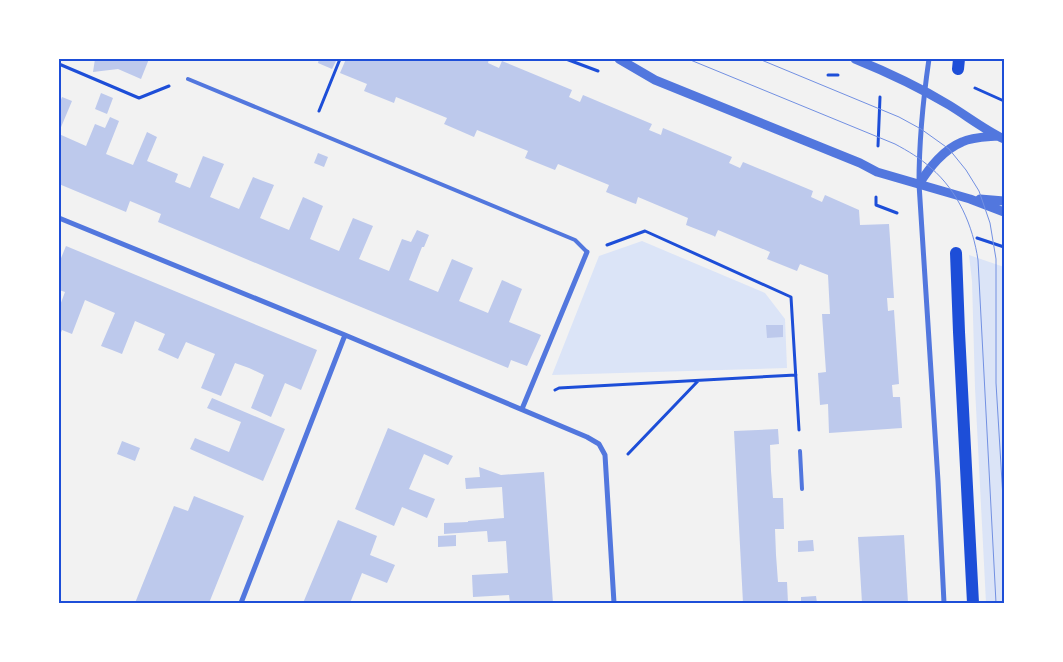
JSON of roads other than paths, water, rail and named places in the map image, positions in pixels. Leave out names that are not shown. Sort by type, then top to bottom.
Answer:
[{"type":"main road","points":[[956,253],[973,603]]},
{"type":"street","points":[[619,59],[654,80],[860,163],[877,172],[970,199],[1004,212]]},
{"type":"street","points":[[855,59],[881,69],[924,91],[1001,138]]},
{"type":"street","points":[[928,59],[919,159],[919,184],[944,603]]},
{"type":"street","points":[[919,184],[931,167],[949,149],[963,141],[1001,138]]},
{"type":"street","points":[[970,199],[1004,200]]},
{"type":"street","points":[[59,218],[346,335],[587,437],[599,444],[605,455],[614,603]]},
{"type":"street","points":[[522,409],[587,252]]},
{"type":"street","points":[[241,603],[346,335]]},
{"type":"lane","points":[[188,79],[575,240],[587,252]]},
{"type":"lane","points":[[800,451],[802,489]]},
{"type":"tram line","points":[[688,59],[895,144],[923,161],[941,177],[963,210],[976,247],[978,260],[996,603]]},
{"type":"tram line","points":[[759,59],[899,117],[921,129],[949,149],[966,170],[979,191],[990,223],[996,259],[996,383],[1004,515]]}]
